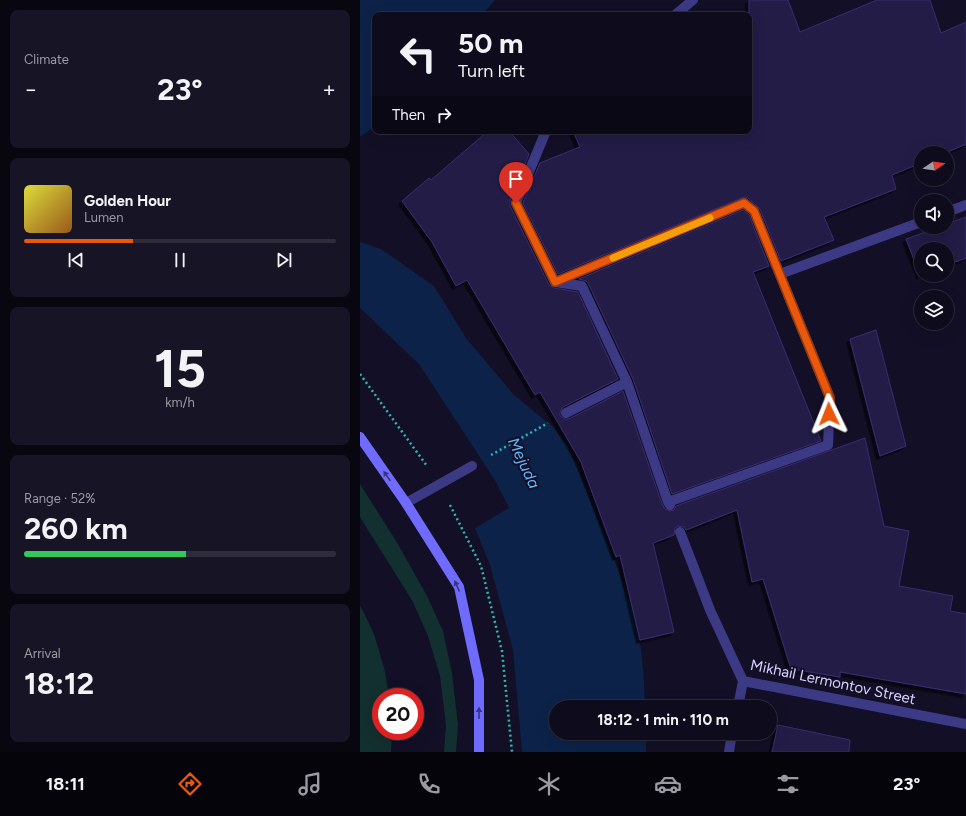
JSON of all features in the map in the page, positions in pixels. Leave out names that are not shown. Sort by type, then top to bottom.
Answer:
[{"type":"main road","points":[[360,437],[406,503],[458,587],[479,680],[478,752]]},
{"type":"street","points":[[679,12],[693,0]]},
{"type":"street","points":[[545,134],[516,203],[555,282]]},
{"type":"street","points":[[744,203],[754,211],[830,398],[828,445],[669,503],[627,382],[582,286],[555,282],[744,203]]},
{"type":"street","points":[[954,209],[966,205]]},
{"type":"street","points":[[780,274],[914,225]]},
{"type":"street","points":[[566,413],[627,382]]},
{"type":"street","points":[[406,503],[472,466]]},
{"type":"street","name":"Mikhail Lermontov Street","points":[[680,532],[710,610],[743,681],[966,724]]},
{"type":"street","points":[[739,700],[743,681]]},
{"type":"street","points":[[729,752],[731,740]]},
{"type":"path","points":[[472,466],[566,413]]},
{"type":"green space","points":[[360,484],[396,541],[426,594],[443,631],[452,673],[458,725],[456,752],[444,752],[446,725],[440,676],[428,636],[413,602],[360,517]]},
{"type":"green space","points":[[360,605],[374,634],[385,671],[388,688],[372,688],[372,740],[392,740],[391,752],[360,752]]},
{"type":"water","points":[[360,0],[495,0],[485,12],[372,12],[372,128],[360,137]]},
{"type":"water","name":"Mejuda","points":[[360,242],[381,249],[434,286],[466,338],[514,395],[553,427],[568,447],[615,562],[632,609],[641,649],[645,700],[549,700],[549,740],[646,740],[646,752],[522,752],[513,650],[490,565],[475,528],[509,508],[496,482],[419,364],[360,308]]},
{"type":"building","points":[[749,0],[788,0],[800,32],[877,0],[930,0],[941,33],[966,22],[966,144],[954,149],[954,146],[914,146],[914,166],[892,175],[896,189],[824,217],[834,240],[781,261],[760,209],[748,198],[744,197],[558,274],[523,203],[540,163],[580,147],[574,134],[752,134],[752,12],[749,12]]},
{"type":"building","points":[[485,134],[512,134],[529,154],[510,200],[510,206],[549,285],[554,288],[578,292],[618,379],[563,407],[560,412],[560,416],[565,419],[569,419],[623,391],[665,509],[670,511],[674,510],[676,506],[865,438],[884,526],[909,531],[899,586],[953,596],[950,611],[966,614],[966,694],[840,672],[840,677],[791,669],[763,579],[752,582],[737,510],[686,530],[684,527],[678,526],[675,528],[674,535],[653,543],[674,632],[640,640],[620,555],[616,557],[581,462],[540,392],[535,395],[467,280],[456,286],[432,242],[402,201],[429,178],[431,180]]},
{"type":"building","points":[[743,210],[749,215],[769,266],[753,272],[821,441],[672,494],[633,379],[588,283],[579,279]]},
{"type":"building","points":[[966,217],[966,258],[954,262],[954,242],[914,242],[914,260],[906,239],[920,234],[954,234],[954,221]]},
{"type":"building","points":[[876,330],[906,446],[880,456],[850,339]]},
{"type":"building","points":[[778,725],[850,740],[849,752],[772,752],[775,740],[777,740]]},
{"type":"slow traffic","points":[[613,258],[710,218]]},
{"type":"route","points":[[516,203],[555,282],[744,203],[754,211],[830,398],[829,414]]}]
